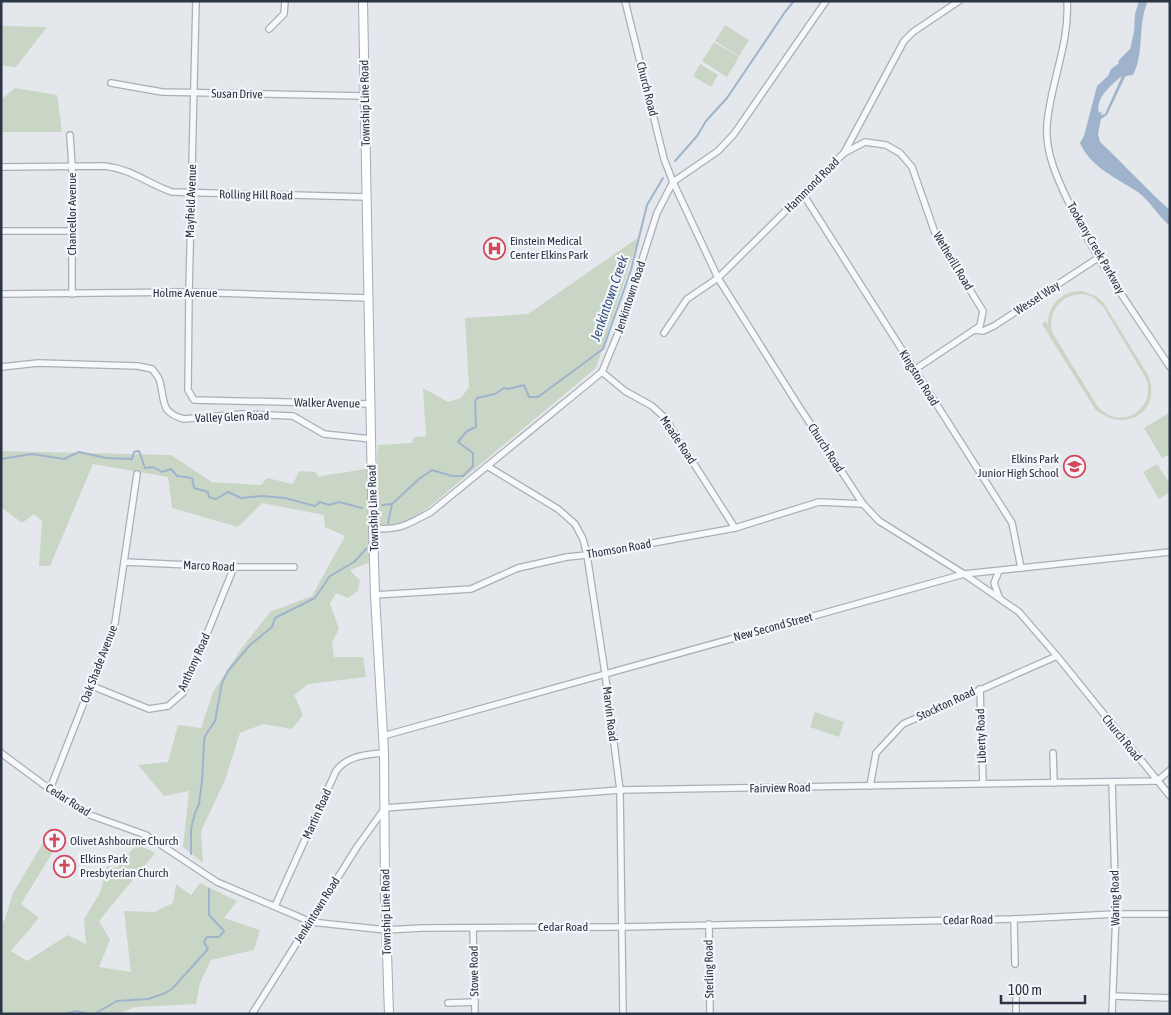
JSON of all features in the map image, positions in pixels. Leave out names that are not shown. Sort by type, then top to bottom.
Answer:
[{"type":"main road","name":"Township Line Road","points":[[363,1],[370,404],[375,595],[386,808],[386,930],[389,1014]]},
{"type":"street","name":"Mayfield Avenue","points":[[194,400],[188,390],[196,1]]},
{"type":"street","points":[[269,29],[284,14],[285,1]]},
{"type":"street","points":[[621,1],[625,2]]},
{"type":"street","name":"Jenkintown Road","points":[[374,528],[404,527],[431,512],[602,372],[621,326],[657,213],[673,182],[718,151],[734,134],[826,1]]},
{"type":"street","name":"Hammond Road","points":[[664,333],[687,298],[718,278],[844,153],[904,41],[913,32],[959,1]]},
{"type":"street","name":"Tookany Creek Parkway","points":[[1067,1],[1063,42],[1047,126],[1049,147],[1055,173],[1098,258],[1170,367]]},
{"type":"street","name":"Church Road","points":[[625,2],[664,159],[718,278],[863,504],[879,521],[964,574],[1019,612],[1170,796]]},
{"type":"street","name":"Susan Drive","points":[[111,82],[162,92],[364,96]]},
{"type":"street","name":"Chancellor Avenue","points":[[70,135],[72,166],[72,294]]},
{"type":"street","name":"Wetherill Road","points":[[844,153],[866,142],[886,145],[900,152],[912,166],[935,233],[983,311],[980,326],[974,330]]},
{"type":"street","name":"Rolling Hill Road","points":[[1,167],[105,166],[135,173],[157,187],[172,192],[192,194],[367,197]]},
{"type":"street","name":"Kingston Road","points":[[803,194],[1012,523],[1021,568]]},
{"type":"street","points":[[1,232],[72,231]]},
{"type":"street","name":"Wessel Way","points":[[974,330],[983,331],[994,326],[1098,258]]},
{"type":"street","name":"Holme Avenue","points":[[1,294],[189,292],[368,298]]},
{"type":"street","points":[[914,370],[974,330]]},
{"type":"street","name":"Valley Glen Road","points":[[1,367],[38,363],[138,366],[152,369],[160,380],[164,406],[175,417],[184,419],[242,414],[293,416],[324,434],[371,439]]},
{"type":"street","name":"Meade Road","points":[[602,372],[664,416],[735,528]]},
{"type":"street","name":"Walker Avenue","points":[[194,400],[370,404]]},
{"type":"street","name":"Marvin Road","points":[[487,466],[558,509],[576,524],[588,555],[620,790],[623,1014]]},
{"type":"street","name":"Oak Shade Avenue","points":[[50,789],[116,623],[137,474]]},
{"type":"street","name":"Thomson Road","points":[[375,595],[471,589],[518,568],[568,557],[735,528],[819,502],[863,504]]},
{"type":"street","name":"New Second Street","points":[[383,736],[964,574],[1170,552]]},
{"type":"street","name":"Marco Road","points":[[124,562],[234,567],[294,567]]},
{"type":"street","name":"Anthony Road","points":[[92,686],[149,709],[168,706],[183,693],[234,567]]},
{"type":"street","points":[[999,571],[994,583],[1000,598]]},
{"type":"street","name":"Stockton Road","points":[[870,786],[876,754],[903,724],[1056,656]]},
{"type":"street","name":"Liberty Road","points":[[980,689],[983,783]]},
{"type":"street","name":"Cedar Road","points":[[1,753],[87,814],[146,835],[217,882],[311,922],[386,930],[622,927],[1170,914]]},
{"type":"street","name":"Martin Road","points":[[275,906],[336,771],[352,758],[384,753]]},
{"type":"street","points":[[1053,753],[1054,784]]},
{"type":"street","points":[[1157,781],[1170,770]]},
{"type":"street","name":"Fairview Road","points":[[386,808],[620,790],[1157,781]]},
{"type":"street","name":"Waring Road","points":[[1112,782],[1116,914],[1112,1014]]},
{"type":"street","name":"Jenkintown Road","points":[[252,1014],[311,922],[356,846],[386,808]]},
{"type":"street","points":[[1014,919],[1015,964]]},
{"type":"street","name":"Sterling Road","points":[[709,924],[710,1014]]},
{"type":"street","name":"Stowe Road","points":[[473,928],[475,1014]]},
{"type":"street","points":[[1016,991],[1016,1014]]},
{"type":"street","points":[[1113,996],[1170,998]]},
{"type":"street","points":[[448,1003],[474,1002]]},
{"type":"green space","points":[[725,25],[749,40],[739,56],[715,41]]},
{"type":"green space","points":[[1,26],[47,27],[16,67],[1,65]]},
{"type":"green space","points":[[714,42],[739,57],[727,77],[702,61]]},
{"type":"green space","points":[[700,64],[718,75],[711,87],[693,76]]},
{"type":"green space","points":[[15,88],[57,95],[62,132],[1,132],[1,100]]},
{"type":"green space","points":[[639,237],[596,368],[429,507],[405,522],[382,525],[368,563],[350,570],[360,581],[358,591],[348,598],[336,593],[330,604],[339,629],[332,643],[334,657],[363,657],[366,677],[308,684],[294,695],[303,715],[292,729],[263,724],[240,733],[225,780],[201,831],[203,863],[183,847],[189,791],[164,796],[138,765],[168,762],[178,725],[201,728],[213,692],[241,649],[270,612],[312,596],[345,536],[325,527],[324,515],[262,503],[238,527],[172,508],[168,477],[93,464],[50,566],[39,566],[42,521],[34,514],[22,523],[1,507],[1,451],[171,455],[212,482],[261,485],[267,478],[293,484],[299,471],[316,472],[318,477],[377,466],[378,445],[412,443],[414,437],[426,436],[423,388],[448,402],[461,398],[469,387],[465,318],[528,314]]},
{"type":"green space","points":[[1082,291],[1096,296],[1103,302],[1148,375],[1151,388],[1150,399],[1146,408],[1138,415],[1129,419],[1118,420],[1095,409],[1042,324],[1045,321],[1048,324],[1050,310],[1062,296]],"holes":[[[1084,294],[1093,297],[1104,308],[1147,380],[1148,391],[1146,401],[1134,414],[1125,417],[1107,414],[1098,407],[1053,334],[1052,319],[1057,306],[1062,301],[1076,295]]]},
{"type":"green space","points":[[1169,413],[1170,454],[1162,458],[1144,428]]},
{"type":"green space","points":[[1157,464],[1170,484],[1170,492],[1159,499],[1143,472]]},
{"type":"green space","points":[[815,712],[844,722],[839,737],[810,727]]},
{"type":"green space","points":[[43,843],[54,850],[21,904],[39,918],[11,951],[27,961],[68,935],[86,944],[84,919],[100,893],[107,866],[117,868],[137,844],[155,853],[99,921],[110,940],[99,967],[131,972],[124,911],[155,912],[173,903],[176,884],[191,895],[200,883],[237,901],[224,918],[260,930],[254,950],[211,960],[200,983],[196,1004],[135,1007],[119,1014],[1,1014],[1,925],[5,919],[13,893]]},
{"type":"water","points":[[1139,1],[1148,1],[1143,19],[1137,66],[1133,75],[1126,76],[1107,115],[1101,119],[1098,134],[1100,142],[1170,210],[1170,226],[1138,192],[1098,166],[1085,152],[1080,143],[1084,136],[1097,86],[1108,76],[1111,69],[1119,63],[1118,61],[1130,49],[1134,32],[1135,14]],"holes":[[[1122,76],[1105,114],[1101,115],[1102,111],[1099,113],[1099,102],[1109,88]]]},
{"type":"waterway","name":"Jenkintown Creek","points":[[675,161],[697,136],[706,121],[727,98],[794,1]]},
{"type":"waterway","name":"Jenkintown Creek","points":[[388,523],[392,504],[419,479],[432,470],[452,476],[463,476],[473,466],[473,453],[458,442],[467,431],[476,427],[475,402],[477,398],[495,394],[504,388],[508,389],[524,385],[529,397],[538,397],[603,349],[631,270],[647,205],[663,178]]},
{"type":"waterway","points":[[1,459],[32,454],[64,459],[79,452],[106,458],[132,459],[134,452],[139,451],[145,468],[153,467],[162,472],[171,469],[177,476],[192,478],[194,488],[208,492],[209,497],[216,499],[228,492],[241,498],[262,496],[285,498],[315,506],[320,502],[329,505],[339,502],[362,508]]},
{"type":"waterway","points":[[382,505],[392,504]]},
{"type":"waterway","name":"Jenkintown Creek","points":[[191,854],[191,829],[199,804],[205,736],[215,721],[222,683],[228,671],[250,645],[272,627],[275,618],[315,598],[330,576],[354,562],[367,548]]},
{"type":"waterway","name":"Jenkintown Creek","points":[[94,1014],[117,1001],[148,999],[172,989],[208,949],[204,942],[207,937],[219,937],[224,931],[209,915],[209,889]]},
{"type":"waterway","points":[[66,1014],[75,1011],[91,1014]]},
{"type":"place","name":"Einstein Medical Center Elkins Park","points":[[494,248]]},
{"type":"place","name":"Elkins Park Junior High School","points":[[1075,466]]},
{"type":"place","name":"Olivet Ashbourne Church","points":[[54,841]]},
{"type":"place","name":"Elkins Park Presbyterian Church","points":[[64,866]]}]
